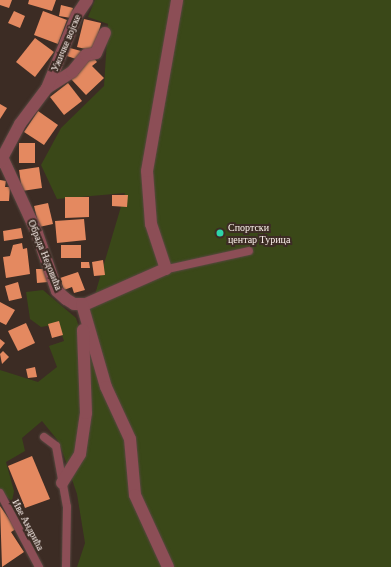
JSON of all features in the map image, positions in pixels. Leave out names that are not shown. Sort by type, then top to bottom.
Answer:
[{"type":"street","name":"Ужичке војске","points":[[1,160],[48,88],[77,15],[87,0]]},
{"type":"street","points":[[82,304],[165,270],[150,224],[147,171],[177,0]]},
{"type":"street","name":"Ужичке војске","points":[[48,88],[72,72],[86,55],[96,53],[105,33]]},
{"type":"street","name":"Обрада Недовића","points":[[1,160],[36,233],[57,291],[74,304],[82,304]]},
{"type":"street","points":[[62,483],[80,454],[86,413],[82,304]]},
{"type":"street","points":[[82,304],[106,387],[130,439],[135,496],[168,567]]},
{"type":"lane","points":[[165,270],[249,251]]},
{"type":"lane","points":[[44,437],[56,446],[67,507],[66,567]]},
{"type":"lane","name":"Иве Андрића","points":[[0,493],[39,567]]},
{"type":"green space","points":[[95,0],[391,0],[391,567],[77,567],[85,543],[77,494],[59,442],[42,421],[22,438],[25,451],[6,462],[14,491],[12,501],[0,491],[0,370],[38,382],[57,367],[49,346],[64,341],[58,324],[41,327],[30,319],[26,292],[43,290],[76,318],[79,327],[85,328],[125,193],[57,199],[41,165],[61,128],[104,86],[108,24],[88,17]]},
{"type":"building","points":[[0,0],[12,0],[9,8],[0,5]]},
{"type":"building","points":[[29,0],[56,0],[52,11],[28,4]]},
{"type":"building","points":[[61,5],[73,8],[71,18],[59,16]]},
{"type":"building","points":[[14,11],[25,16],[20,28],[8,23]]},
{"type":"building","points":[[43,11],[67,20],[58,44],[34,35]]},
{"type":"building","points":[[84,19],[101,23],[94,51],[77,47]]},
{"type":"building","points":[[35,38],[54,52],[35,77],[16,62]]},
{"type":"building","points":[[70,48],[81,51],[79,60],[67,56]]},
{"type":"building","points":[[91,55],[97,62],[92,66],[104,78],[86,95],[71,79]]},
{"type":"building","points":[[68,83],[82,101],[64,115],[50,97]]},
{"type":"building","points":[[0,104],[7,108],[0,119]]},
{"type":"building","points":[[38,111],[58,125],[44,145],[24,132]]},
{"type":"building","points":[[19,143],[35,143],[35,163],[19,163]]},
{"type":"building","points":[[39,167],[42,188],[22,191],[19,170]]},
{"type":"building","points":[[0,180],[6,181],[5,187],[10,187],[9,201],[0,201]]},
{"type":"building","points":[[112,195],[128,195],[127,207],[112,206]]},
{"type":"building","points":[[65,197],[89,197],[89,217],[65,218]]},
{"type":"building","points":[[48,203],[53,224],[39,227],[34,206]]},
{"type":"building","points":[[84,219],[86,240],[57,243],[55,221]]},
{"type":"building","points":[[21,228],[23,238],[4,241],[3,231]]},
{"type":"building","points":[[22,243],[23,249],[27,248],[30,274],[6,278],[3,257],[10,256],[13,245]]},
{"type":"building","points":[[61,245],[81,245],[81,258],[61,258]]},
{"type":"building","points":[[103,260],[105,275],[94,276],[92,262]]},
{"type":"building","points":[[81,262],[89,262],[90,268],[81,268]]},
{"type":"building","points":[[36,269],[47,269],[48,282],[37,283]]},
{"type":"building","points":[[78,272],[85,290],[74,293],[72,287],[64,290],[60,278]]},
{"type":"building","points":[[18,282],[22,298],[9,301],[5,286]]},
{"type":"building","points":[[0,302],[15,310],[6,325],[0,322]]},
{"type":"building","points":[[59,321],[63,335],[52,338],[48,324]]},
{"type":"building","points":[[26,323],[35,343],[18,351],[8,331]]},
{"type":"building","points":[[0,339],[5,343],[0,349]]},
{"type":"building","points":[[3,351],[9,357],[2,364],[0,354]]},
{"type":"building","points":[[35,367],[37,377],[28,378],[26,369]]},
{"type":"building","points":[[32,456],[50,499],[25,508],[8,466]]},
{"type":"building","points":[[0,506],[16,529],[11,532],[24,552],[2,567]]},
{"type":"place","name":"Спортски центар Турица","points":[[220,233]]}]
